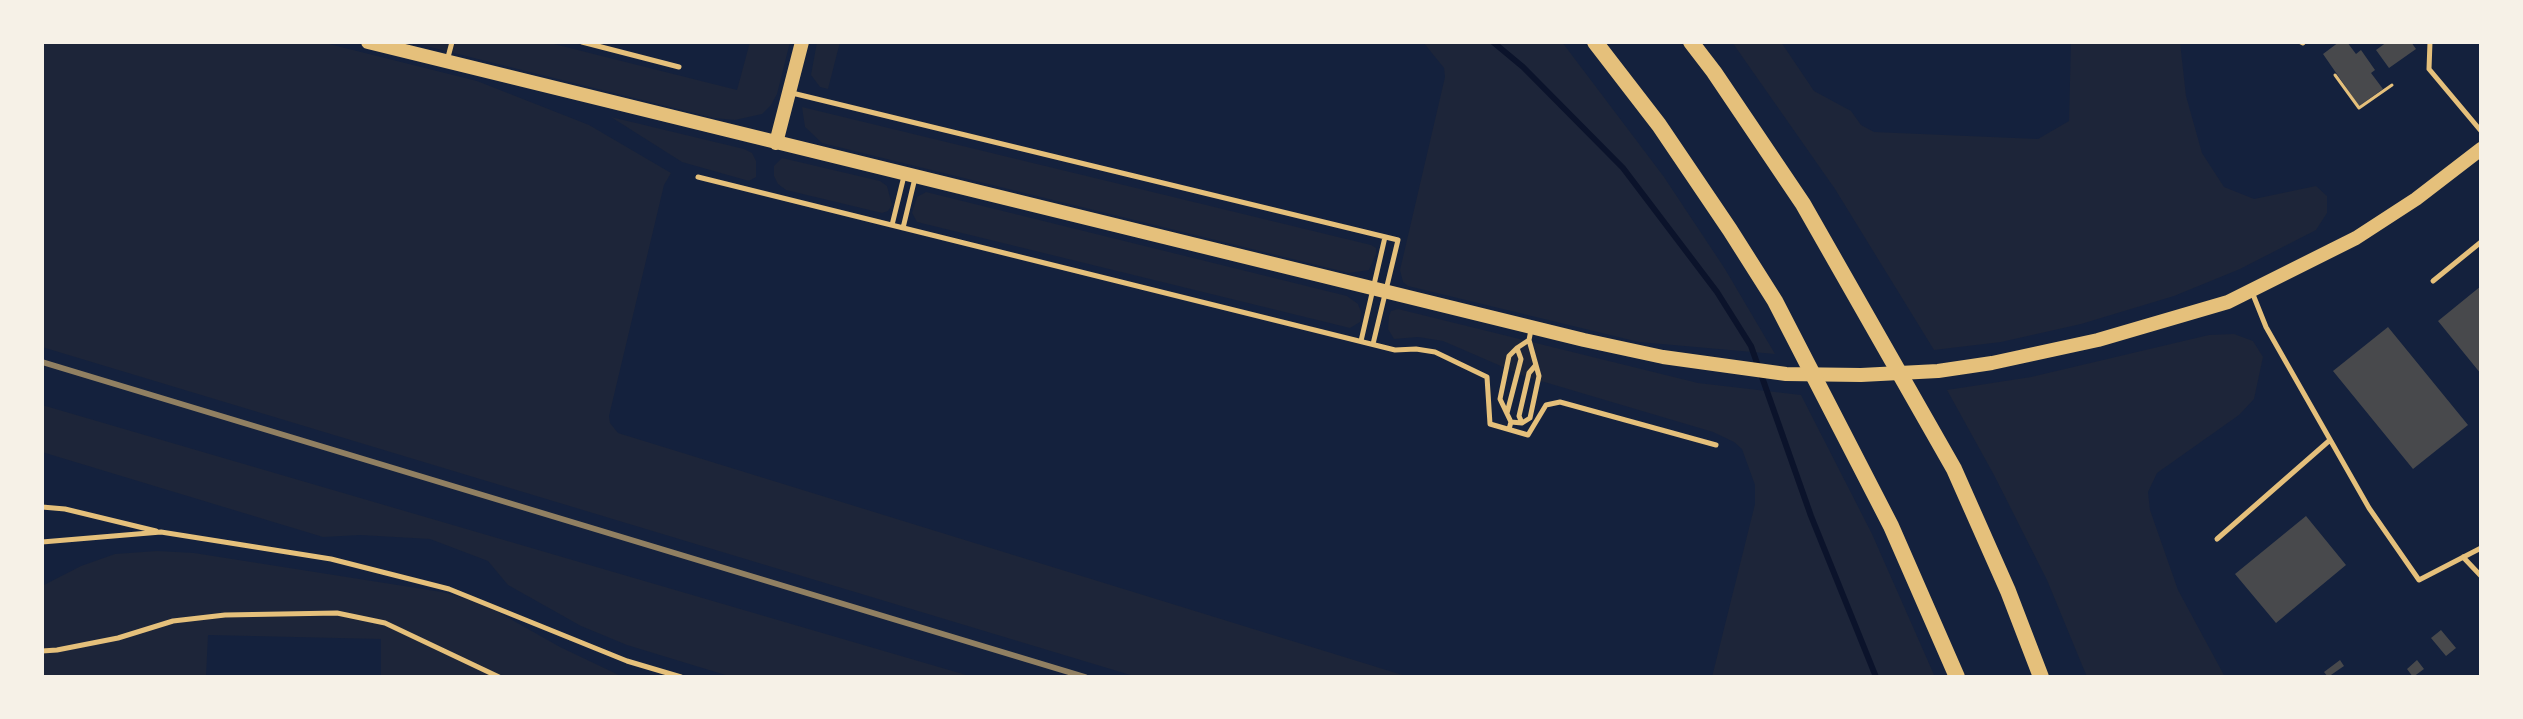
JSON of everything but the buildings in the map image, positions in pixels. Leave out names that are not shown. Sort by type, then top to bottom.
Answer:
[{"type":"main road","points":[[1595,42],[1659,125],[1775,301],[1891,526],[1957,677]]},
{"type":"main road","points":[[1693,42],[1803,204],[1954,469],[2008,591],[2041,677]]},
{"type":"street","points":[[368,42],[1379,290],[1530,334],[1786,374],[1861,375],[1938,371],[1992,363],[2098,340],[2228,302],[2356,238],[2416,199],[2481,149]]},
{"type":"street","points":[[776,143],[802,42]]},
{"type":"lane","points":[[447,62],[452,42]]},
{"type":"lane","points":[[582,42],[679,67]]},
{"type":"lane","points":[[2430,42],[2429,69],[2481,131]]},
{"type":"lane","points":[[789,92],[1398,240],[1361,341]]},
{"type":"lane","points":[[892,225],[910,176]]},
{"type":"lane","points":[[903,228],[910,176]]},
{"type":"lane","points":[[698,177],[1395,350],[1435,352],[1487,377],[1490,424],[1528,435],[1546,405],[1553,402],[1587,408],[1716,445]]},
{"type":"lane","points":[[1373,344],[1385,237]]},
{"type":"lane","points":[[2433,281],[2481,242]]},
{"type":"lane","points":[[2252,290],[2266,327],[2369,508],[2419,580],[2481,548]]},
{"type":"lane","points":[[1509,429],[1511,422],[1500,399],[1509,356],[1530,334]]},
{"type":"lane","points":[[1511,422],[1522,423],[1530,418],[1539,376],[1530,334]]},
{"type":"lane","points":[[1507,413],[1521,359],[1517,348]]},
{"type":"lane","points":[[1522,423],[1519,416],[1529,373],[1535,366]]},
{"type":"lane","points":[[2217,539],[2330,440]]},
{"type":"lane","points":[[42,507],[65,509],[161,532],[331,559],[449,589],[627,661],[681,677]]},
{"type":"lane","points":[[42,542],[161,532]]},
{"type":"lane","points":[[2463,557],[2481,576]]},
{"type":"lane","points":[[42,651],[118,638],[173,621],[225,615],[337,613],[385,623],[499,677]]},
{"type":"path","points":[[2335,75],[2359,108],[2392,85]]},
{"type":"shaded area","points":[[42,42],[321,42],[477,81],[589,125],[671,173],[664,185],[609,416],[618,433],[1409,677],[1137,677],[42,347]]},
{"type":"shaded area","points":[[410,42],[546,42],[737,90],[750,42],[790,42],[777,94],[771,105],[762,114],[735,120],[714,118]]},
{"type":"shaded area","points":[[817,42],[840,42],[828,89],[820,87],[811,75]]},
{"type":"shaded area","points":[[1423,42],[1562,42],[1664,177],[1725,269],[1775,354],[1639,342],[1408,286],[1403,282],[1400,270],[1445,77],[1444,68]]},
{"type":"shaded area","points":[[1732,42],[1781,42],[1814,91],[1851,111],[1861,125],[1874,132],[2038,139],[2069,121],[2071,42],[2180,42],[2186,96],[2202,153],[2224,187],[2254,199],[2316,186],[2327,196],[2327,213],[2316,230],[2240,269],[2174,296],[2081,324],[2001,342],[1934,350],[1835,189]]},
{"type":"shaded area","points":[[802,107],[1371,245],[1376,248],[1376,254],[1369,270],[1349,273],[822,143],[805,127]]},
{"type":"shaded area","points":[[611,117],[744,149],[752,153],[756,161],[756,177],[749,181],[682,162]]},
{"type":"shaded area","points":[[782,158],[880,181],[887,186],[892,205],[882,213],[786,190],[774,176],[774,166]]},
{"type":"shaded area","points":[[926,192],[1347,296],[1358,304],[1360,322],[1350,328],[917,222],[912,213],[917,197]]},
{"type":"shaded area","points":[[1398,309],[1698,383],[1801,395],[1872,534],[1935,677],[1712,677],[1755,504],[1755,485],[1742,449],[1713,432],[1524,376],[1443,341],[1418,337],[1394,339],[1388,329],[1389,316],[1391,311]]},
{"type":"shaded area","points":[[2234,334],[2253,341],[2263,357],[2254,399],[2239,415],[2157,473],[2148,492],[2150,510],[2178,590],[2225,677],[2087,677],[2047,580],[1947,390],[2031,377],[2209,335]]},
{"type":"shaded area","points":[[42,405],[973,677],[732,677],[627,645],[581,626],[508,585],[488,561],[430,539],[360,535],[323,537],[42,452]]},
{"type":"shaded area","points":[[157,551],[194,553],[442,592],[482,603],[560,647],[623,677],[381,677],[381,639],[208,635],[206,677],[42,677],[42,586],[81,566],[115,554]]},
{"type":"waterway","points":[[1493,42],[1523,67],[1623,168],[1717,292],[1751,346],[1811,516],[1876,677]]},
{"type":"railway","points":[[42,362],[1085,677]]}]
